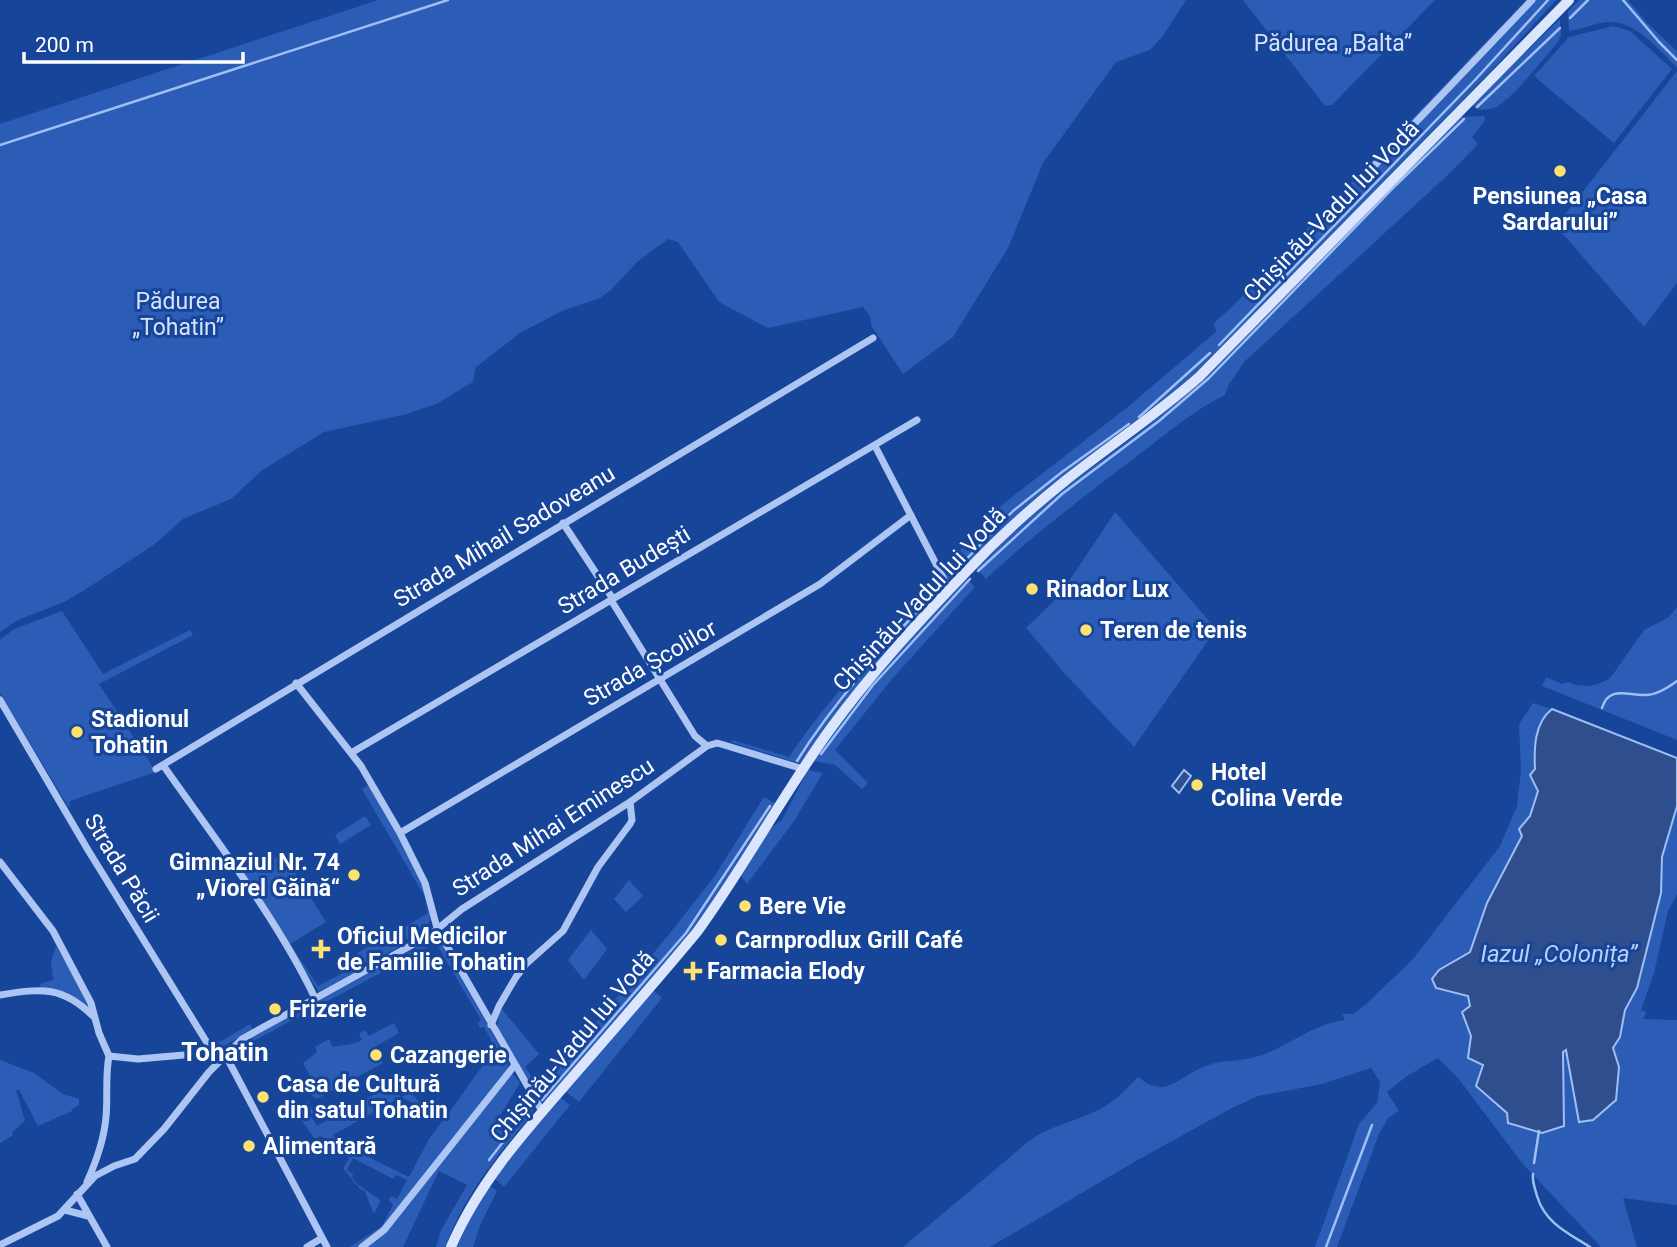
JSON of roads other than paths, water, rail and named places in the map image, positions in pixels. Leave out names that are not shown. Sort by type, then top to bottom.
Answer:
[{"type":"main road","name":"Chișinău-Vadul lui Vodă","points":[[451,1247],[475,1198],[542,1111],[697,932],[803,769],[862,688],[949,589],[1038,503],[1151,418],[1199,377],[1569,0]]},
{"type":"street","points":[[1375,165],[1532,0]]},
{"type":"street","name":"Strada Mihail Sadoveanu","points":[[315,998],[298,961],[160,767],[873,338]]},
{"type":"street","name":"Strada Budești","points":[[351,753],[917,420]]},
{"type":"street","points":[[875,446],[949,589]]},
{"type":"street","name":"Strada Școlilor","points":[[400,833],[820,584],[911,515]]},
{"type":"street","points":[[563,523],[695,736],[707,746],[717,743],[803,769]]},
{"type":"street","points":[[296,683],[351,753],[400,833],[425,883],[437,928],[542,1111]]},
{"type":"street","name":"Strada Păcii","points":[[0,700],[95,862],[214,1054]]},
{"type":"street","name":"Strada Mihai Eminescu","points":[[0,1245],[65,1210],[87,1183],[103,1171],[135,1159],[164,1129],[209,1072],[242,1038],[408,947],[462,909],[630,802],[707,746]]},
{"type":"street","points":[[491,1025],[516,977],[526,964],[563,931],[598,867],[630,824],[630,802]]},
{"type":"street","points":[[0,862],[53,931],[91,1003],[103,1045],[109,1056],[138,1059],[214,1054],[226,1056],[327,1247]]},
{"type":"street","points":[[0,995],[48,992],[64,994],[80,1003],[97,1020]]},
{"type":"street","name":"Strada Mihai Eminescu","points":[[87,1183],[106,1122],[105,1092],[109,1056]]},
{"type":"street","points":[[362,1247],[384,1230],[514,1066]]},
{"type":"street","points":[[77,1194],[107,1247]]},
{"type":"street","points":[[65,1210],[88,1216]]},
{"type":"street","points":[[306,1247],[322,1238]]},
{"type":"water","name":"Iazul „Colonița”","points":[[1552,709],[1677,758],[1677,806],[1662,857],[1661,893],[1637,988],[1625,1010],[1620,1037],[1613,1048],[1619,1067],[1616,1100],[1593,1120],[1579,1122],[1566,1050],[1563,1052],[1564,1126],[1542,1133],[1508,1123],[1507,1113],[1476,1086],[1483,1065],[1468,1058],[1471,1036],[1462,1012],[1470,1006],[1468,996],[1436,988],[1432,979],[1439,970],[1470,952],[1487,903],[1522,836],[1519,829],[1530,816],[1538,791],[1530,775],[1535,769],[1536,737],[1542,721]]},
{"type":"water","points":[[1184,770],[1191,776],[1179,793],[1172,786]]},
{"type":"waterway","points":[[0,145],[448,0]]},
{"type":"waterway","points":[[1219,345],[1475,80],[1548,0]]},
{"type":"waterway","points":[[1570,18],[1588,0]]},
{"type":"waterway","points":[[1623,0],[1677,60]]},
{"type":"waterway","points":[[1477,107],[1560,28]]},
{"type":"waterway","points":[[978,571],[1062,494],[1159,421],[1209,378],[1396,185],[1464,119]]},
{"type":"waterway","points":[[1139,417],[1210,353]]},
{"type":"waterway","points":[[950,576],[1013,511],[1129,424]]},
{"type":"waterway","points":[[821,754],[873,685],[970,579]]},
{"type":"waterway","points":[[797,761],[847,692],[941,585]]},
{"type":"waterway","points":[[1602,708],[1609,696],[1614,694],[1650,695],[1677,681]]},
{"type":"waterway","points":[[542,1100],[686,933],[770,806]]},
{"type":"waterway","points":[[489,1160],[531,1106]]},
{"type":"waterway","points":[[1326,1247],[1372,1125]]},
{"type":"waterway","points":[[1534,1163],[1539,1131]]},
{"type":"waterway","points":[[1533,1174],[1537,1196],[1551,1220],[1590,1247]]},
{"type":"place","name":"Pensiunea „Casa Sardarului”","points":[[1560,171]]},
{"type":"place","name":"Rinador Lux","points":[[1032,589]]},
{"type":"place","name":"Teren de tenis","points":[[1086,630]]},
{"type":"place","name":"Stadionul Tohatin","points":[[77,732]]},
{"type":"place","name":"Hotel Colina Verde","points":[[1197,785]]},
{"type":"place","name":"Gimnaziul Nr. 74 „Viorel Găină“","points":[[354,875]]},
{"type":"place","name":"Bere Vie","points":[[745,906]]},
{"type":"place","name":"Carnprodlux Grill Café","points":[[721,940]]},
{"type":"place","name":"Oficiul Medicilor de Familie Tohatin","points":[[321,949]]},
{"type":"place","name":"Farmacia Elody","points":[[693,971]]},
{"type":"place","name":"Frizerie","points":[[275,1009]]},
{"type":"place","name":"Cazangerie","points":[[376,1055]]},
{"type":"place","name":"Casa de Cultură din satul Tohatin","points":[[263,1097]]},
{"type":"place","name":"Alimentară","points":[[249,1146]]},
{"type":"district","name":"Tohatin","points":[[225,1052]]},
{"type":"park label","name":"Pădurea „Balta”","points":[[1333,43]]},
{"type":"park label","name":"Pădurea „Tohatin”","points":[[178,314]]}]
